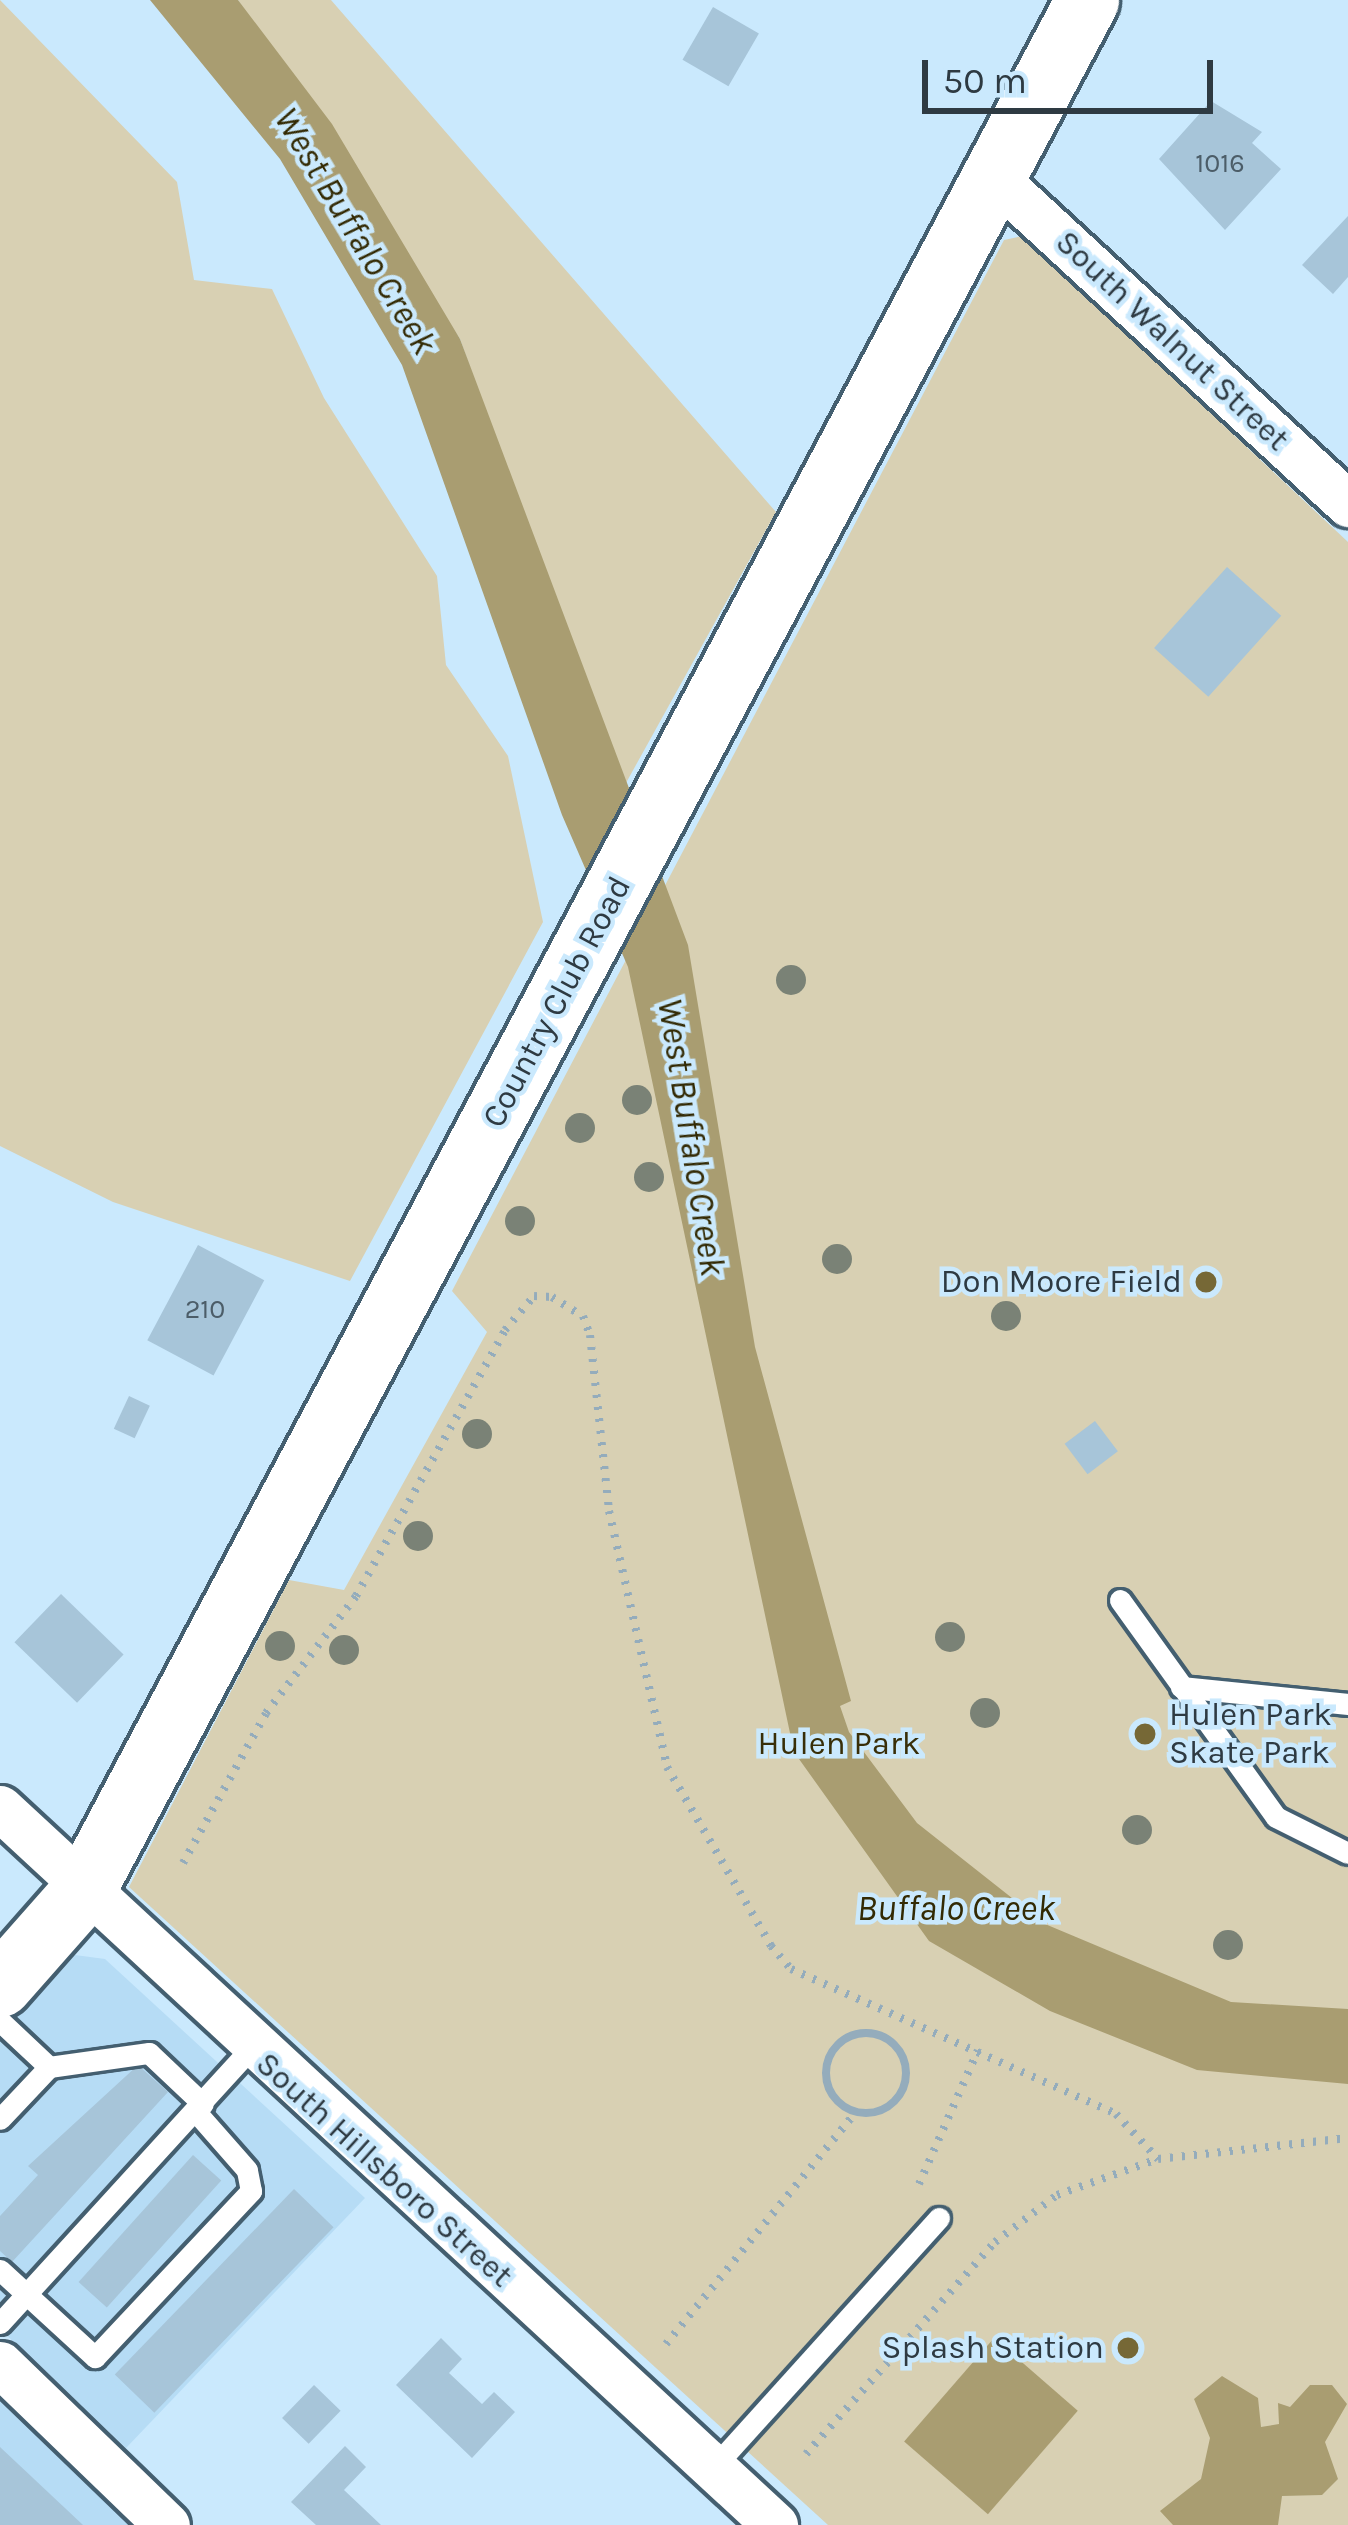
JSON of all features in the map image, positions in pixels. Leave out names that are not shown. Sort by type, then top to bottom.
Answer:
[{"type":"main road","name":"Country Club Road","points":[[0,1985],[83,1891],[1087,0]]},
{"type":"street","name":"South Walnut Street","points":[[995,178],[1348,504]]},
{"type":"street","name":"South Hillsboro Street","points":[[0,1808],[250,2049],[775,2525]]},
{"type":"street","points":[[0,2364],[167,2525]]},
{"type":"lane","points":[[1120,1600],[1276,1817],[1348,1852]]},
{"type":"lane","points":[[1180,1687],[1348,1704]]},
{"type":"lane","points":[[0,2021],[49,2066]]},
{"type":"lane","points":[[0,2323],[250,2049]]},
{"type":"lane","points":[[0,2119],[49,2066],[148,2053],[247,2170],[251,2191],[95,2357],[0,2270]]},
{"type":"lane","points":[[713,2468],[939,2218]]},
{"type":"path","points":[[183,1863],[266,1713],[356,1596],[505,1330],[535,1296],[552,1297],[583,1316],[590,1335],[621,1569],[667,1767],[695,1829],[791,1970],[1116,2114],[1158,2159]]},
{"type":"path","points":[[666,2344],[856,2112],[893,2103],[906,2080],[902,2054],[869,2032],[827,2060],[827,2087],[856,2112]]},
{"type":"path","points":[[919,2184],[978,2050]]},
{"type":"path","points":[[806,2454],[1028,2214],[1158,2159],[1348,2138]]},
{"type":"shaded area","points":[[75,1955],[105,1959],[365,2198],[126,2448],[0,2329],[0,2023]]},
{"type":"shaded area","points":[[0,2395],[135,2525],[0,2525]]},
{"type":"green space","points":[[0,0],[177,182],[194,280],[272,289],[324,398],[437,576],[446,665],[508,756],[543,922],[350,1281],[113,1202],[0,1146]]},
{"type":"green space","points":[[238,0],[331,0],[776,512],[621,792],[460,339]]},
{"type":"green space","name":"Hulen Park","points":[[1022,236],[1348,542],[1348,2525],[828,2525],[129,1887],[289,1580],[344,1590],[487,1332],[452,1291],[1004,240]]},
{"type":"water","name":"Buffalo Creek","points":[[150,0],[238,0],[332,124],[460,339],[688,945],[755,1347],[851,1701],[840,1706],[849,1732],[917,1823],[1045,1924],[1231,2002],[1348,2009],[1348,2084],[1197,2070],[1050,2011],[929,1941],[794,1752],[628,967],[562,815],[402,365],[280,159]]},
{"type":"water","points":[[994,2338],[1078,2411],[988,2514],[904,2441]]},
{"type":"water","points":[[1222,2376],[1258,2398],[1261,2427],[1279,2424],[1278,2403],[1290,2407],[1310,2385],[1332,2385],[1347,2404],[1325,2442],[1338,2479],[1322,2495],[1282,2496],[1278,2525],[1173,2525],[1160,2511],[1201,2479],[1210,2438],[1194,2399]]},
{"type":"building","points":[[713,7],[759,34],[728,86],[682,60]]},
{"type":"building","points":[[1211,101],[1262,132],[1252,143],[1281,169],[1225,230],[1159,159]]},
{"type":"building","points":[[1348,216],[1348,277],[1333,294],[1302,265]]},
{"type":"building","points":[[1227,567],[1281,616],[1208,697],[1154,648]]},
{"type":"building","points":[[198,1245],[264,1280],[214,1376],[147,1340]]},
{"type":"building","points":[[129,1396],[150,1406],[135,1438],[114,1429]]},
{"type":"building","points":[[1095,1421],[1118,1451],[1088,1474],[1065,1444]]},
{"type":"building","points":[[61,1594],[124,1654],[77,1703],[14,1642]]},
{"type":"building","points":[[138,2065],[168,2092],[12,2262],[0,2251],[0,2216],[38,2175],[28,2166]]},
{"type":"building","points":[[193,2155],[221,2180],[107,2308],[79,2282]]},
{"type":"building","points":[[294,2189],[334,2227],[154,2413],[115,2375]]},
{"type":"building","points":[[441,2338],[462,2359],[449,2373],[482,2404],[494,2392],[515,2412],[472,2458],[396,2385]]},
{"type":"building","points":[[314,2385],[341,2411],[309,2444],[282,2418]]},
{"type":"building","points":[[345,2446],[366,2467],[344,2490],[381,2525],[316,2525],[291,2502]]},
{"type":"building","points":[[0,2447],[83,2525],[0,2525]]},
{"type":"place","name":"Don Moore Field","points":[[1206,1282]]},
{"type":"place","name":"Hulen Park Skate Park","points":[[1145,1734]]},
{"type":"place","name":"Splash Station","points":[[1128,2348]]},
{"type":"water label","name":"West Buffalo Creek","points":[[355,231]]},
{"type":"water label","name":"West Buffalo Creek","points":[[691,1137]]}]
